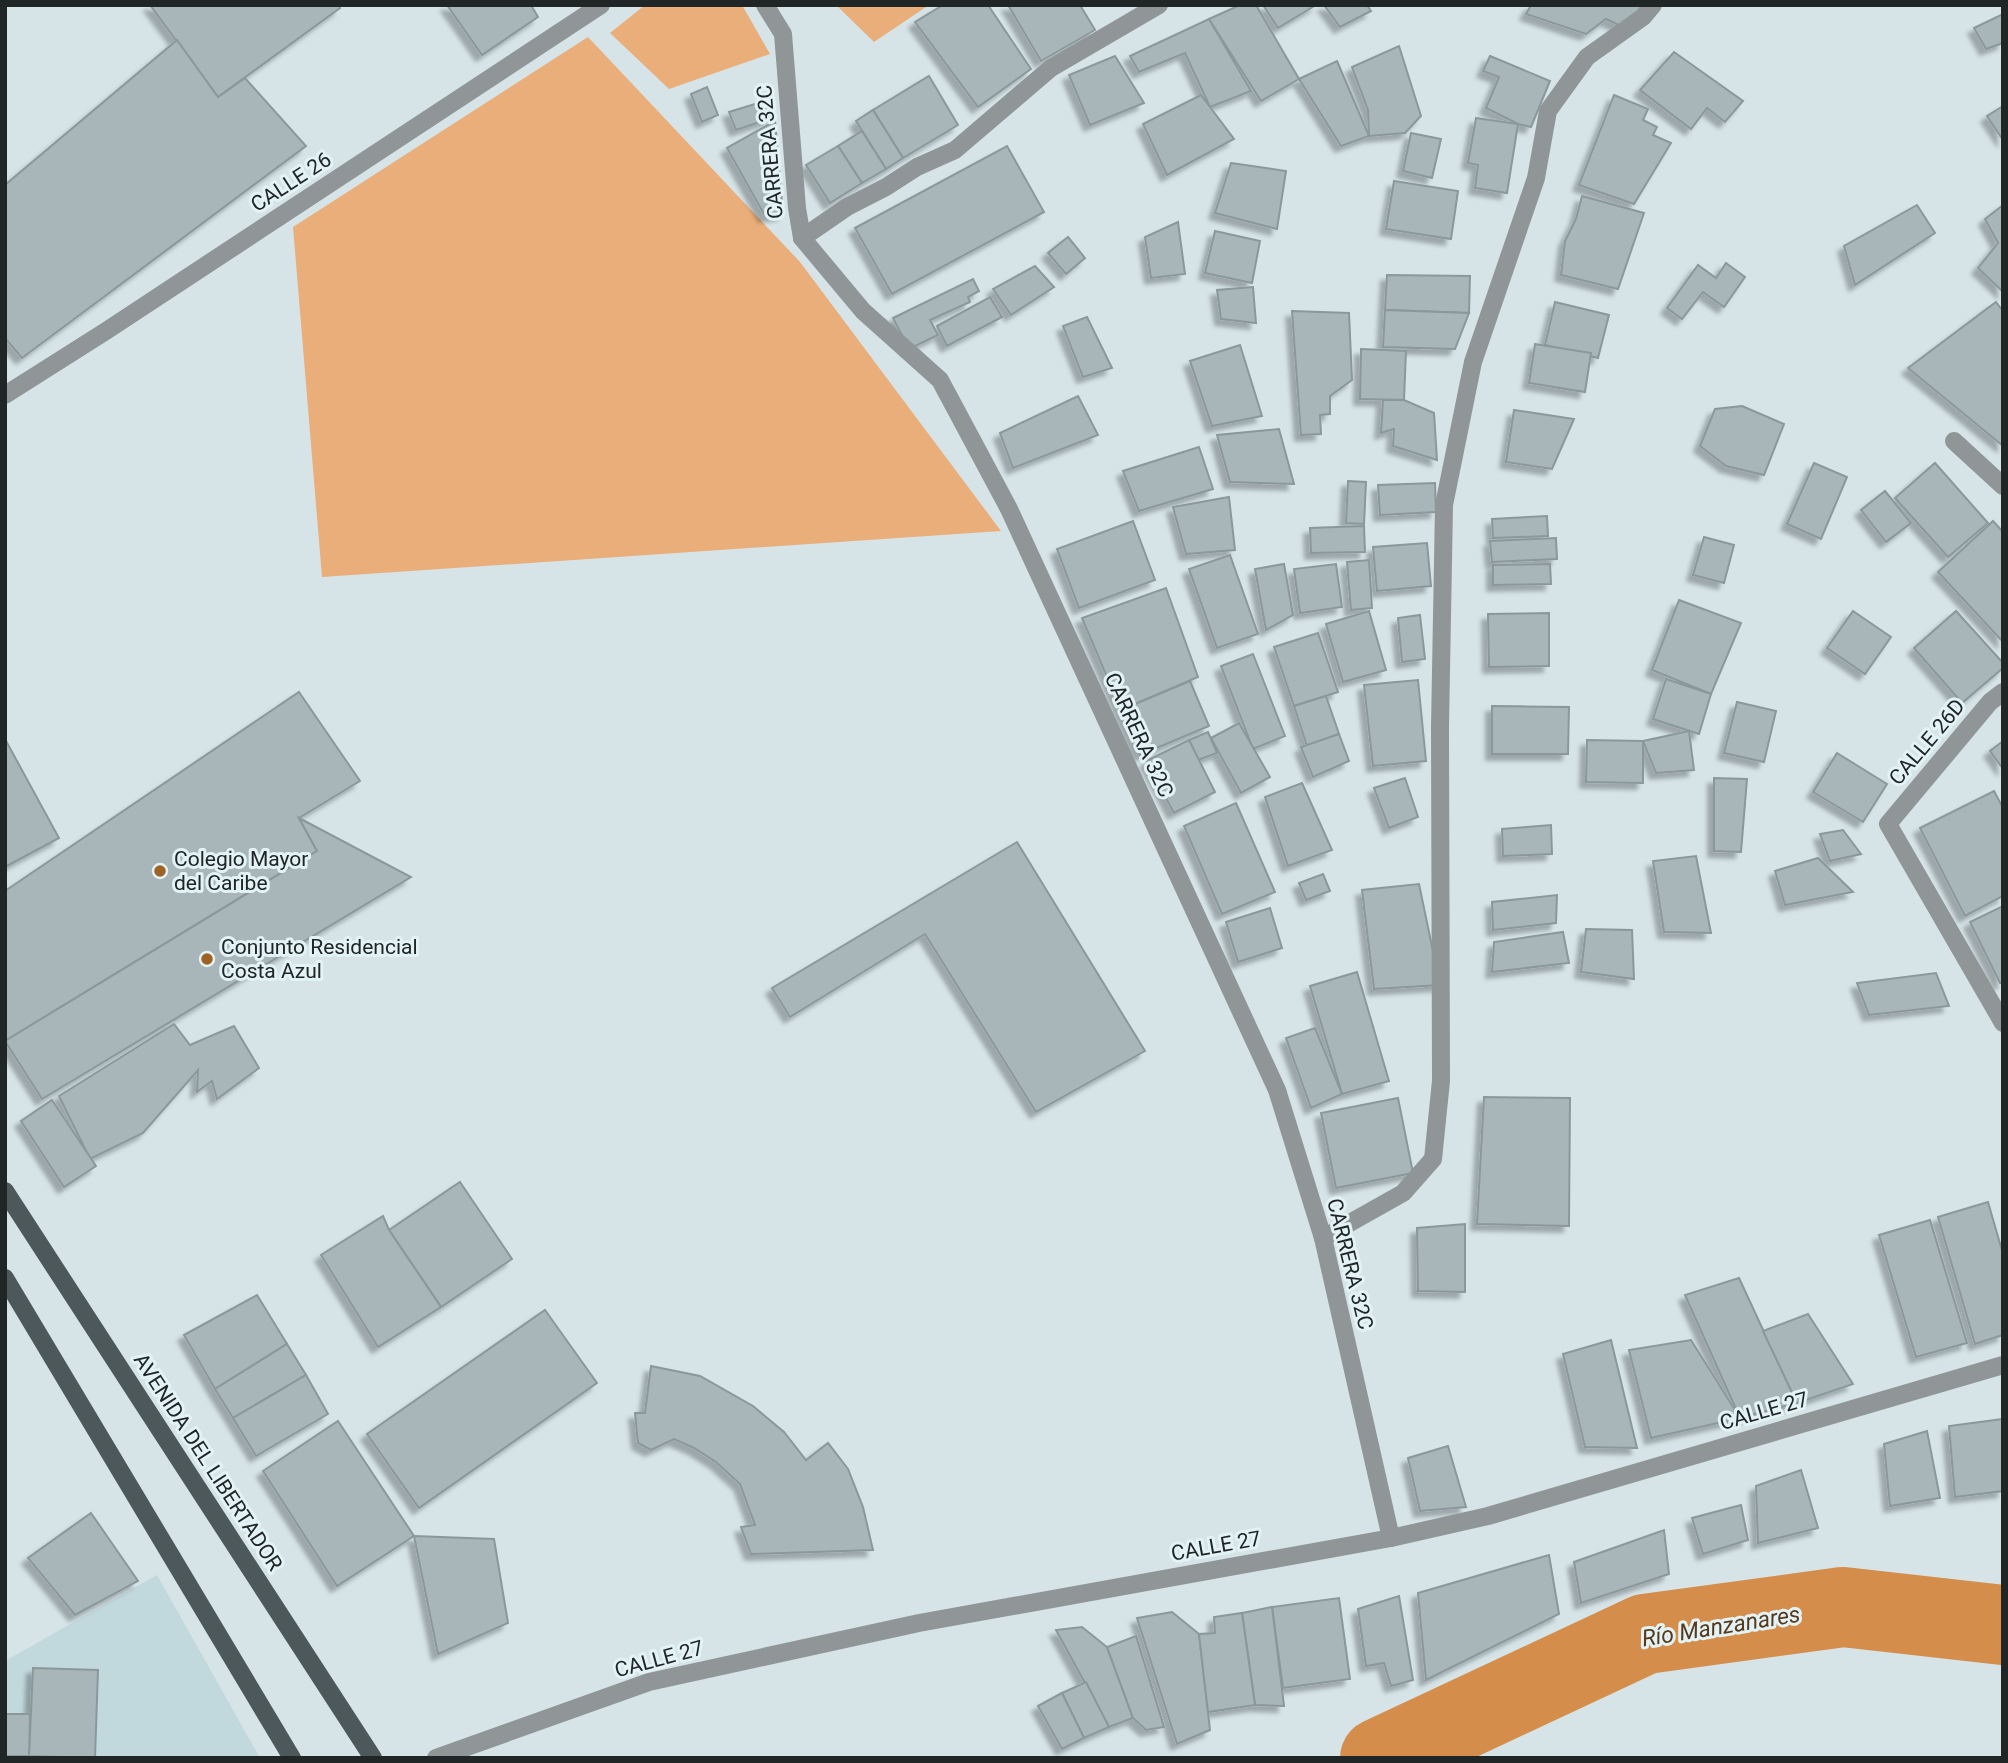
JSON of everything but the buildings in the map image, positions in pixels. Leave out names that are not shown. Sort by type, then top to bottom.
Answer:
[{"type":"main road","name":"AVENIDA DEL LIBERTADOR","points":[[5,1191],[373,1758]]},
{"type":"main road","points":[[5,1278],[292,1758]]},
{"type":"street","name":"CALLE 26","points":[[5,395],[601,5]]},
{"type":"street","name":"CARRERA 32C","points":[[765,5],[783,34],[797,208],[802,238],[863,311],[940,380],[1009,509],[1277,1090],[1323,1238],[1391,1538]]},
{"type":"street","points":[[802,238],[917,167],[955,150],[1051,68],[1159,5]]},
{"type":"street","points":[[1323,1238],[1403,1193],[1433,1158],[1441,1081],[1440,727],[1444,505],[1473,362],[1536,178],[1548,111],[1587,57],[1643,18],[1653,5]]},
{"type":"street","points":[[1954,441],[2003,486]]},
{"type":"street","name":"CALLE 26D","points":[[2003,692],[1990,702],[1888,824],[2003,1023]]},
{"type":"street","name":"CALLE 27","points":[[436,1758],[649,1682],[919,1623],[1391,1538],[1488,1516],[2003,1365]]},
{"type":"shaded area","points":[[645,5],[742,5],[770,54],[669,89],[610,33]]},
{"type":"shaded area","points":[[836,5],[929,5],[874,42]]},
{"type":"shaded area","points":[[588,37],[800,262],[1001,531],[322,577],[293,227]]},
{"type":"shaded area","points":[[157,1575],[260,1758],[5,1758],[5,1661]]},
{"type":"waterway","name":"Río Manzanares","points":[[1380,1758],[1645,1634],[1843,1607],[2003,1625]]},
{"type":"place","name":"Colegio Mayor del Caribe","points":[[160,871]]},
{"type":"place","name":"Conjunto Residencial Costa Azul","points":[[207,959]]}]
